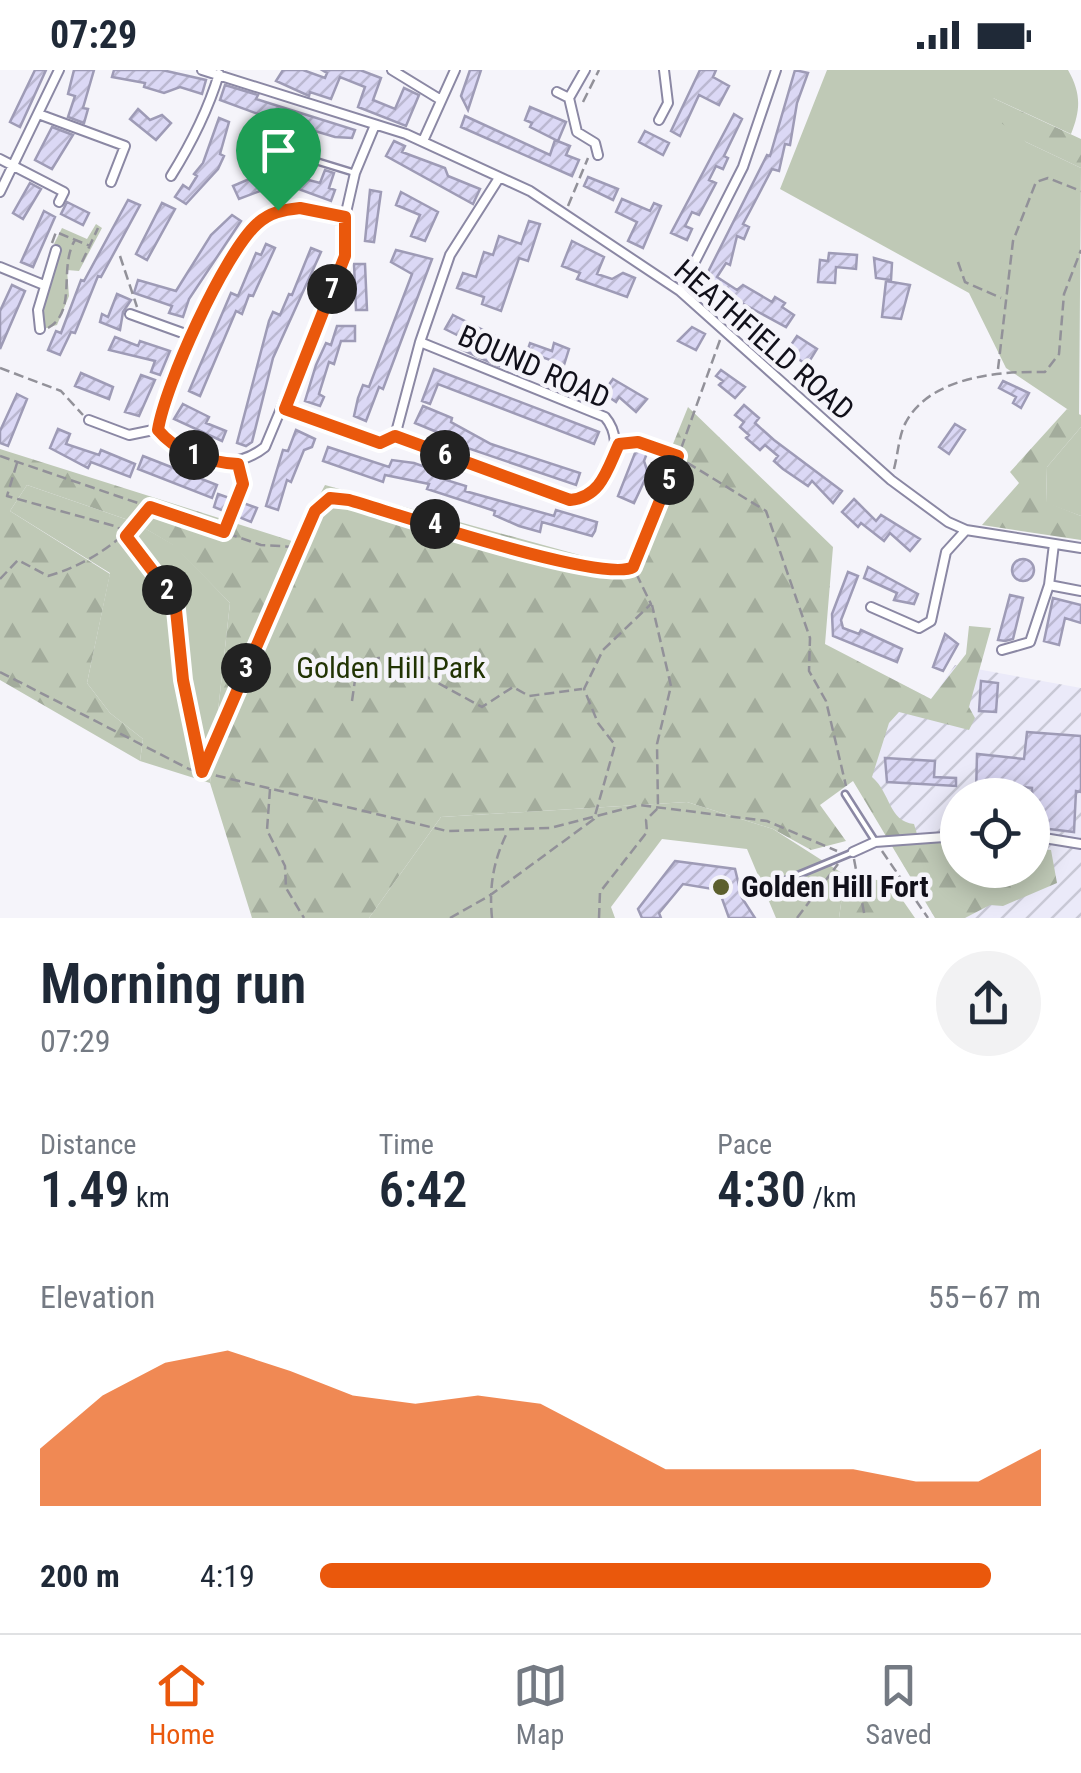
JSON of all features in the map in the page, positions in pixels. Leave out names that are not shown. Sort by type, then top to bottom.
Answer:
[{"type":"street","points":[[0,192],[41,115],[59,70]]},
{"type":"street","name":"HEATHFIELD ROAD","points":[[202,70],[423,141],[530,191],[680,291],[891,480],[966,530],[1081,548]]},
{"type":"street","points":[[238,80],[243,70]]},
{"type":"street","points":[[392,70],[442,100]]},
{"type":"street","points":[[423,141],[455,70]]},
{"type":"street","points":[[585,70],[570,98],[577,132],[595,143],[598,155]]},
{"type":"street","points":[[659,120],[668,103],[664,70]]},
{"type":"street","points":[[680,291],[743,168],[776,70]]},
{"type":"street","points":[[171,176],[190,145],[194,127],[208,108],[219,74]]},
{"type":"street","points":[[557,92],[570,98]]},
{"type":"street","points":[[41,115],[126,146],[111,182]]},
{"type":"street","points":[[158,430],[170,444],[211,462],[238,464],[265,447],[285,409],[345,256],[345,217],[355,173],[375,125]]},
{"type":"street","points":[[0,158],[64,192],[59,202]]},
{"type":"street","points":[[395,436],[420,342],[450,255],[499,178]]},
{"type":"street","points":[[158,430],[191,336],[255,225],[278,210],[288,209],[345,217]]},
{"type":"street","points":[[40,330],[44,285],[54,246]]},
{"type":"street","points":[[0,266],[44,285]]},
{"type":"street","points":[[130,314],[191,336]]},
{"type":"street","name":"BOUND ROAD","points":[[420,342],[605,417],[616,430],[619,444]]},
{"type":"street","points":[[285,409],[380,443],[395,436],[570,500],[586,499],[598,489],[619,444]]},
{"type":"street","points":[[90,420],[130,436],[158,430]]},
{"type":"street","points":[[871,607],[919,628],[930,621],[946,552],[966,530]]},
{"type":"street","points":[[1030,642],[1049,585],[1054,544]]},
{"type":"street","points":[[1049,585],[1081,591]]},
{"type":"street","points":[[1030,642],[1038,649]]},
{"type":"street","points":[[1002,650],[1030,642]]},
{"type":"street","points":[[853,852],[875,842],[940,837]]},
{"type":"street","points":[[1050,839],[1081,844]]},
{"type":"lane","points":[[254,148],[267,146],[355,173]]},
{"type":"lane","points":[[846,794],[875,842]]},
{"type":"lane","points":[[782,882],[853,852]]},
{"type":"lane","points":[[747,895],[759,891]]},
{"type":"path","points":[[583,102],[599,70]]},
{"type":"path","points":[[564,214],[595,143]]},
{"type":"path","points":[[998,371],[1003,298],[1013,242],[1036,182],[1048,178],[1081,191]]},
{"type":"path","points":[[82,262],[98,228]]},
{"type":"path","points":[[54,246],[56,232],[90,246]]},
{"type":"path","points":[[40,330],[52,327],[62,311],[67,295],[64,270],[74,240]]},
{"type":"path","points":[[891,480],[906,421],[948,388],[998,371],[1044,372],[1054,363],[1064,294],[1081,250]]},
{"type":"path","points":[[120,256],[140,319]]},
{"type":"path","points":[[958,262],[965,282],[1003,298]]},
{"type":"path","points":[[202,772],[297,547],[320,503],[330,498],[578,565],[624,572],[633,567],[724,329]]},
{"type":"path","points":[[0,368],[61,390],[90,420]]},
{"type":"path","points":[[619,444],[638,442],[678,456],[766,511],[810,638],[809,671],[826,701],[846,778],[846,794]]},
{"type":"path","points":[[0,456],[261,545],[297,547]]},
{"type":"path","points":[[17,463],[7,496],[118,527],[175,600],[183,680],[202,772]]},
{"type":"path","points":[[224,532],[243,484],[238,464]]},
{"type":"path","points":[[0,579],[18,560],[48,576],[77,568],[112,540],[126,536],[150,507]]},
{"type":"path","points":[[599,918],[600,892],[648,832],[646,820],[658,808],[657,744],[670,686],[651,604],[633,567]]},
{"type":"path","points":[[450,918],[490,896],[594,820],[615,745],[598,722],[584,689],[603,650],[651,604]]},
{"type":"path","points":[[352,701],[356,680],[378,658],[394,659],[482,707],[513,687],[529,696],[584,689]]},
{"type":"path","points":[[0,672],[166,759],[202,772],[447,830],[508,832],[594,820],[639,806],[767,821],[820,844],[853,852],[865,918]]},
{"type":"path","points":[[270,788],[268,830],[284,866],[286,888],[304,918]]},
{"type":"path","points":[[492,918],[490,896],[496,855],[508,832]]},
{"type":"path","points":[[875,842],[928,918]]},
{"type":"path","points":[[797,918],[836,872],[839,858]]},
{"type":"shaded area","points":[[955,665],[1081,688],[1081,918],[935,918],[854,781],[897,682],[931,699]]},
{"type":"green space","points":[[827,70],[1068,70],[1078,101],[1071,134],[993,98],[1026,142],[1081,168],[1079,417],[1006,368],[969,293],[780,189]]},
{"type":"green space","points":[[993,98],[1081,139],[1081,168],[1026,142],[983,109]]},
{"type":"green space","points":[[96,224],[102,228],[79,271],[67,270],[69,296],[57,325],[43,329],[42,314],[60,247],[54,244],[62,228],[87,239]]},
{"type":"green space","name":"Golden Hill Park","points":[[688,407],[833,547],[825,644],[931,699],[966,654],[969,626],[991,628],[969,707],[975,718],[969,730],[899,712],[889,723],[872,777],[899,818],[914,824],[920,844],[940,842],[940,888],[1045,888],[1003,906],[990,905],[965,918],[935,918],[853,781],[820,805],[846,841],[811,850],[773,829],[687,802],[441,817],[369,918],[252,918],[210,783],[230,603],[173,545],[134,522],[27,485],[10,511],[110,574],[87,683],[110,713],[143,739],[140,761],[0,680],[0,449],[295,542],[325,485],[623,567]]},
{"type":"green space","points":[[1067,409],[1081,415],[1081,427],[1047,467],[1046,502],[1081,516],[1081,540],[982,525],[1019,483],[1010,472]]},
{"type":"green space","points":[[1081,427],[1081,516],[1046,503],[1047,467]]},
{"type":"green space","points":[[27,485],[134,522],[174,545],[230,603],[210,783],[140,761],[143,739],[110,713],[87,683],[110,573],[10,511]]},
{"type":"green space","points":[[687,802],[773,829],[845,875],[839,918],[776,918],[747,849],[662,839],[611,907],[615,918],[369,918],[441,817]]},
{"type":"green space","name":"Golden Hill Park","points":[[1050,850],[1051,850],[1057,883],[1050,886]]},
{"type":"green space","points":[[845,875],[890,882],[915,918],[839,918]]},
{"type":"building","points":[[35,70],[46,70],[20,127],[10,122]]},
{"type":"building","points":[[74,70],[94,70],[83,108],[88,109],[84,123],[68,117],[75,96],[68,94]]},
{"type":"building","points":[[114,70],[162,70],[206,80],[202,94],[180,87],[164,93],[144,87],[145,83],[112,77]]},
{"type":"building","points":[[283,70],[303,70],[325,78],[327,73],[322,70],[360,70],[381,78],[373,100],[395,109],[404,88],[419,95],[406,126],[358,107],[365,87],[340,77],[331,99],[310,92],[309,96],[276,81]]},
{"type":"building","points":[[470,70],[481,70],[468,110],[461,96]]},
{"type":"building","points":[[700,70],[716,70],[713,77],[729,86],[719,105],[699,95],[680,136],[671,131]]},
{"type":"building","points":[[795,70],[808,73],[797,103],[790,145],[785,144],[779,171],[772,169],[743,224],[749,227],[744,239],[737,236],[730,265],[726,263],[717,277],[737,290],[743,285],[772,302],[775,297],[785,303],[782,307],[794,315],[786,327],[703,282],[767,155],[770,156]]},
{"type":"building","points":[[225,85],[258,95],[256,99],[355,130],[352,138],[335,137],[220,100]]},
{"type":"building","points":[[530,107],[566,122],[558,141],[530,127],[532,123],[525,120]]},
{"type":"building","points":[[138,109],[150,120],[162,115],[171,123],[156,140],[130,119]]},
{"type":"building","points":[[734,114],[742,119],[724,156],[728,158],[723,169],[716,166],[709,180],[716,183],[699,215],[692,212],[685,226],[692,229],[687,240],[671,233]]},
{"type":"building","points":[[465,116],[550,155],[555,140],[570,146],[566,155],[579,160],[572,176],[461,127]]},
{"type":"building","points":[[219,118],[229,122],[220,154],[224,156],[218,169],[186,204],[175,197],[183,185],[189,189],[197,176],[194,174],[203,163]]},
{"type":"building","points":[[52,127],[73,135],[52,169],[35,160]]},
{"type":"building","points":[[645,131],[669,143],[663,155],[639,142]]},
{"type":"building","points":[[394,141],[405,146],[402,152],[445,168],[448,176],[480,189],[473,204],[386,156]]},
{"type":"building","points":[[266,152],[275,155],[269,170],[243,161],[246,153],[263,159]]},
{"type":"building","points":[[293,161],[302,164],[297,177],[320,183],[325,170],[334,173],[329,188],[335,190],[331,201],[285,184],[257,185],[260,191],[239,199],[233,186],[270,170],[290,169]]},
{"type":"building","points":[[588,177],[618,189],[613,200],[584,186]]},
{"type":"building","points":[[30,183],[41,189],[23,219],[13,213]]},
{"type":"building","points":[[370,190],[381,192],[374,242],[365,241]]},
{"type":"building","points":[[401,192],[438,212],[425,241],[411,236],[420,215],[396,205]]},
{"type":"building","points":[[622,199],[650,211],[654,203],[661,206],[643,248],[628,241],[637,222],[616,212]]},
{"type":"building","points":[[128,200],[140,205],[101,277],[98,276],[75,333],[71,332],[60,355],[48,350],[56,331],[61,333],[81,280],[84,281]]},
{"type":"building","points":[[67,202],[89,213],[83,225],[61,214]]},
{"type":"building","points":[[162,203],[175,209],[147,260],[136,254]]},
{"type":"building","points":[[44,211],[55,217],[33,267],[21,262]]},
{"type":"building","points":[[232,215],[241,221],[189,299],[183,317],[169,313],[172,306],[134,293],[138,280],[176,291],[211,235]]},
{"type":"building","points":[[529,221],[540,224],[528,261],[519,258],[501,311],[482,304],[484,297],[457,288],[463,273],[476,277],[484,252],[493,255],[499,236],[521,244]]},
{"type":"building","points":[[572,241],[604,257],[597,274],[612,279],[623,273],[635,278],[627,297],[577,279],[580,273],[562,266]]},
{"type":"building","points":[[266,244],[275,248],[253,296],[249,295],[242,314],[236,311],[200,396],[189,391],[231,293],[238,296],[256,253],[261,255]]},
{"type":"building","points":[[311,248],[321,252],[273,358],[252,442],[246,446],[237,443],[269,321],[273,312],[280,315],[289,294],[292,295]]},
{"type":"building","points":[[396,250],[432,259],[383,389],[379,387],[366,421],[354,416],[358,398],[363,385],[369,387],[412,274],[391,262]]},
{"type":"building","points":[[829,253],[857,255],[856,269],[836,267],[835,283],[818,282],[820,260],[828,261]]},
{"type":"building","points":[[874,258],[892,263],[891,280],[876,278]]},
{"type":"building","points":[[354,264],[365,264],[367,310],[356,310]]},
{"type":"building","points":[[886,281],[910,285],[901,319],[882,317]]},
{"type":"building","points":[[12,285],[25,291],[0,349],[0,311]]},
{"type":"building","points":[[117,294],[131,300],[123,312],[120,330],[100,322],[102,314],[108,317]]},
{"type":"building","points":[[453,315],[527,352],[530,343],[552,351],[554,343],[569,349],[564,365],[542,357],[539,365],[517,357],[514,363],[502,359],[499,366],[478,357],[459,348],[463,338],[445,329]]},
{"type":"building","points":[[337,326],[355,326],[355,341],[341,341],[334,364],[329,362],[319,394],[324,397],[320,406],[305,401],[316,365],[326,343],[331,345]]},
{"type":"building","points":[[692,327],[705,334],[696,350],[678,341]]},
{"type":"building","points":[[797,336],[817,349],[807,365],[787,351]]},
{"type":"building","points":[[115,337],[138,346],[140,341],[170,351],[160,375],[151,372],[155,361],[109,350]]},
{"type":"building","points":[[434,369],[599,432],[594,444],[438,384],[430,404],[422,401]]},
{"type":"building","points":[[721,370],[745,387],[735,398],[719,385],[723,381],[716,376]]},
{"type":"building","points":[[81,373],[113,387],[109,399],[75,386]]},
{"type":"building","points":[[141,375],[155,380],[139,416],[125,412]]},
{"type":"building","points":[[613,379],[647,399],[636,412],[619,397],[616,402],[603,393]]},
{"type":"building","points":[[1003,381],[1029,393],[1021,408],[1013,403],[1016,397],[999,388]]},
{"type":"building","points":[[17,394],[27,399],[8,446],[0,443],[0,431]]},
{"type":"building","points":[[183,404],[209,417],[206,423],[226,431],[222,441],[174,419]]},
{"type":"building","points":[[744,405],[759,418],[755,423],[774,440],[842,491],[833,503],[812,481],[808,486],[783,469],[774,461],[778,456],[765,445],[760,450],[746,438],[749,435],[740,427],[744,422],[735,415]]},
{"type":"building","points":[[423,406],[452,418],[451,422],[491,444],[580,473],[576,485],[447,441],[449,437],[415,423]]},
{"type":"building","points":[[955,424],[965,430],[949,454],[939,447]]},
{"type":"building","points":[[58,429],[70,434],[66,444],[99,455],[101,450],[135,464],[130,477],[91,462],[88,468],[50,448]]},
{"type":"building","points":[[296,430],[315,439],[312,447],[304,450],[291,482],[287,480],[278,510],[266,506],[283,450],[288,451]]},
{"type":"building","points":[[328,447],[389,467],[392,460],[414,463],[448,475],[446,480],[466,486],[465,491],[554,516],[556,510],[597,522],[595,531],[592,536],[542,522],[540,532],[519,526],[494,515],[495,511],[427,489],[429,484],[385,475],[383,482],[323,461]]},
{"type":"building","points":[[637,448],[647,453],[644,461],[648,473],[634,503],[618,496]]},
{"type":"building","points":[[143,456],[217,485],[212,498],[138,469]]},
{"type":"building","points":[[218,494],[257,508],[251,522],[214,507]]},
{"type":"building","points":[[854,499],[876,521],[881,515],[920,539],[910,551],[890,533],[884,541],[861,523],[858,527],[842,512]]},
{"type":"building","points":[[1023,559],[1031,562],[1031,578],[1023,581],[1015,578],[1012,570],[1015,562]]},
{"type":"building","points":[[868,567],[918,594],[914,604],[894,600],[897,593],[864,578]]},
{"type":"building","points":[[848,572],[858,576],[841,620],[843,628],[859,634],[861,630],[902,649],[897,662],[833,636],[832,614]]},
{"type":"building","points":[[1010,595],[1023,598],[1013,639],[998,640]]},
{"type":"building","points":[[1053,598],[1081,605],[1081,623],[1065,618],[1059,645],[1044,641]]},
{"type":"building","points":[[945,634],[958,644],[943,671],[933,667]]},
{"type":"building","points":[[981,681],[998,683],[996,712],[979,711]]},
{"type":"building","points":[[1027,732],[1081,736],[1081,792],[1076,791],[1074,832],[1050,829],[1050,778],[976,778],[977,754],[1024,759]]},
{"type":"building","points":[[885,758],[935,761],[934,777],[956,778],[940,778],[940,785],[887,782]]},
{"type":"building","name":"Golden Hill Fort","points":[[675,861],[735,869],[742,898],[755,918],[729,918],[719,890],[683,884],[659,913],[661,918],[642,918],[638,909]]},
{"type":"place","name":"Golden Hill Fort","points":[[721,887]]},
{"type":"route","points":[[300,208],[345,217],[345,256],[285,409],[380,443],[395,436],[570,500],[586,499],[598,489],[619,444],[638,442],[678,456],[633,567],[624,572],[578,565],[474,538],[349,500],[330,498],[320,503],[297,547],[202,772],[183,680],[175,600],[126,536],[150,507],[224,532],[243,484],[238,464],[211,462],[170,444],[158,430],[161,411],[191,336],[220,281],[255,225],[278,210],[300,208]]}]
